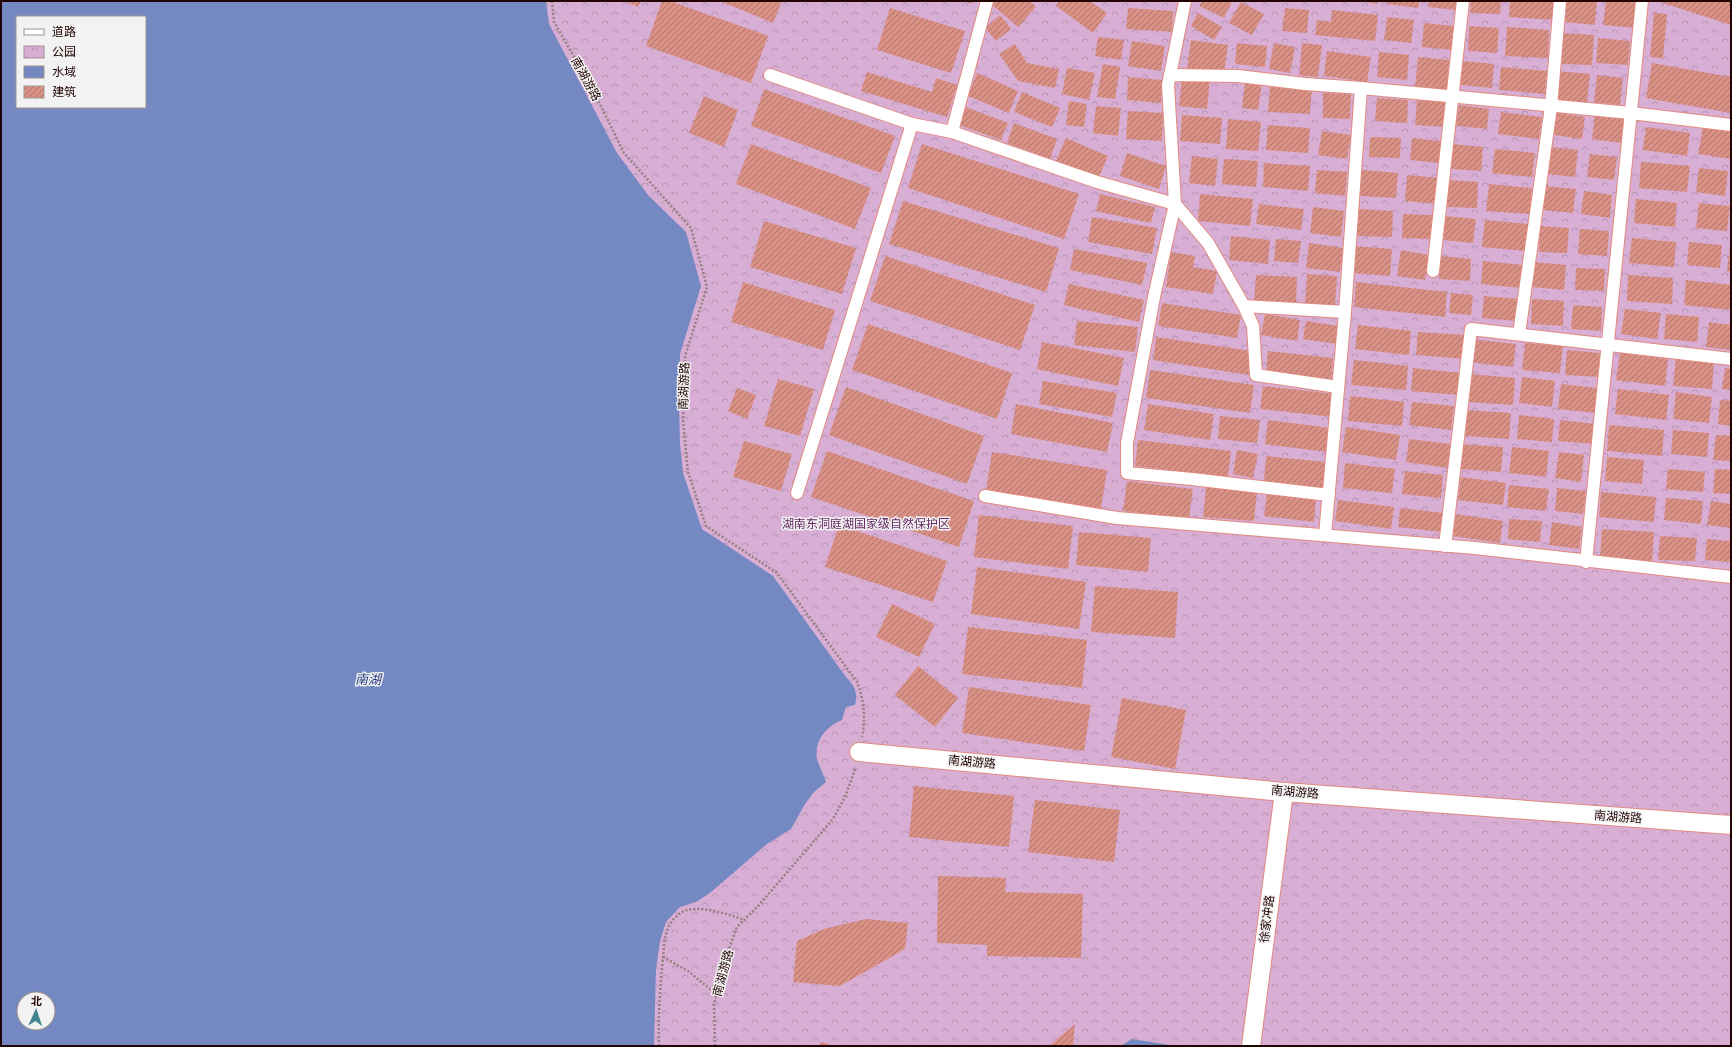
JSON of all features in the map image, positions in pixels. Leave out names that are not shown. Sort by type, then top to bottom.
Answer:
[{"type":"street","points":[[952,132],[987,1]]},
{"type":"street","points":[[1185,1],[1168,84],[1175,204],[1154,297],[1127,443],[1127,473],[1329,495]]},
{"type":"street","points":[[1433,271],[1463,1]]},
{"type":"street","points":[[1518,334],[1551,107],[1560,1]]},
{"type":"street","points":[[1586,562],[1642,1]]},
{"type":"street","points":[[770,75],[912,124],[952,132],[1097,182],[1175,204],[1208,243],[1244,306],[1253,326],[1256,375],[1338,387]]},
{"type":"street","points":[[1170,75],[1238,76],[1305,84],[1631,113],[1731,125]]},
{"type":"street","points":[[1326,536],[1345,312],[1361,88]]},
{"type":"street","points":[[797,492],[912,124]]},
{"type":"street","points":[[1244,306],[1345,312]]},
{"type":"street","points":[[1445,546],[1471,329],[1731,359]]},
{"type":"street","points":[[985,496],[1117,518],[1445,546],[1731,577]]},
{"type":"street","name":"南湖游路","points":[[859,752],[1284,792],[1731,825]]},
{"type":"street","name":"徐家冲路","points":[[1251,1046],[1284,792]]},
{"type":"path","name":"南湖游路","points":[[552,1],[554,22],[592,88],[624,153],[691,228],[708,287],[685,356],[683,420],[688,472],[706,526],[777,573],[858,682],[863,697],[865,726],[853,778],[833,820],[759,905],[737,927],[723,965],[716,994],[714,1005],[715,1046]]},
{"type":"path","points":[[659,1046],[659,1019],[663,957],[667,930],[673,920],[683,912],[697,910],[715,911],[744,920]]},
{"type":"path","points":[[663,957],[688,971],[716,994]]},
{"type":"green space","name":"湖南东洞庭湖国家级自然保护区","points":[[1,1],[1731,1],[1731,1046],[1,1046]]},
{"type":"water","name":"南湖","points":[[1,1],[546,1],[549,24],[617,153],[648,195],[686,232],[701,286],[680,354],[680,444],[683,473],[702,529],[773,576],[846,677],[852,683],[856,697],[855,705],[846,707],[842,720],[831,726],[820,740],[817,759],[826,782],[814,792],[805,804],[791,829],[767,844],[710,893],[696,902],[680,907],[666,922],[660,941],[656,969],[654,1046],[1,1046]]},
{"type":"water","points":[[1132,1039],[1176,1046],[1121,1046]]},
{"type":"building","points":[[624,1],[641,1],[638,7]]},
{"type":"building","points":[[662,1],[670,1],[768,36],[751,83],[646,46]]},
{"type":"building","points":[[720,1],[782,1],[773,23]]},
{"type":"building","points":[[964,1],[973,1],[972,4]]},
{"type":"building","points":[[996,1],[1030,1],[1036,7],[1018,27],[992,5]]},
{"type":"building","points":[[1059,1],[1090,1],[1107,13],[1093,33],[1056,6]]},
{"type":"building","points":[[1202,1],[1232,1],[1224,18],[1199,6]]},
{"type":"building","points":[[1360,1],[1378,1],[1377,4]]},
{"type":"building","points":[[1387,1],[1419,1],[1418,8],[1387,4]]},
{"type":"building","points":[[1429,1],[1457,1],[1456,10],[1428,7]]},
{"type":"building","points":[[1471,1],[1501,1],[1500,14],[1470,13]]},
{"type":"building","points":[[1510,1],[1555,1],[1553,20],[1509,17]]},
{"type":"building","points":[[1567,1],[1597,1],[1595,25],[1565,22]]},
{"type":"building","points":[[1606,1],[1638,2],[1635,28],[1603,25]]},
{"type":"building","points":[[1657,1],[1731,1],[1731,25]]},
{"type":"building","points":[[1241,2],[1264,14],[1252,35],[1229,23]]},
{"type":"building","points":[[890,8],[965,31],[951,73],[877,50]]},
{"type":"building","points":[[1128,8],[1173,11],[1172,32],[1126,29]]},
{"type":"building","points":[[1285,8],[1309,10],[1307,33],[1282,31]]},
{"type":"building","points":[[1332,10],[1378,15],[1375,41],[1315,35],[1317,20],[1331,22]]},
{"type":"building","points":[[1198,13],[1222,27],[1214,40],[1191,26]]},
{"type":"building","points":[[1654,13],[1667,14],[1663,58],[1650,57]]},
{"type":"building","points":[[1000,15],[1011,29],[996,41],[985,28]]},
{"type":"building","points":[[1387,17],[1414,20],[1411,43],[1384,40]]},
{"type":"building","points":[[1424,23],[1454,26],[1452,50],[1422,47]]},
{"type":"building","points":[[1469,26],[1499,28],[1497,53],[1468,51]]},
{"type":"building","points":[[1507,27],[1549,30],[1548,58],[1505,56]]},
{"type":"building","points":[[1563,33],[1594,35],[1592,65],[1562,64]]},
{"type":"building","points":[[1098,37],[1124,40],[1121,60],[1095,56]]},
{"type":"building","points":[[1598,38],[1630,41],[1628,65],[1596,63]]},
{"type":"building","points":[[1191,40],[1228,45],[1224,73],[1187,68]]},
{"type":"building","points":[[1132,41],[1165,46],[1161,71],[1128,66]]},
{"type":"building","points":[[1237,43],[1267,46],[1265,67],[1235,64]]},
{"type":"building","points":[[1274,43],[1295,47],[1290,73],[1269,69]]},
{"type":"building","points":[[1302,43],[1322,45],[1318,77],[1299,75]]},
{"type":"building","points":[[1015,44],[1027,63],[1059,69],[1055,88],[1018,81],[999,54]]},
{"type":"building","points":[[1327,51],[1371,57],[1367,82],[1324,76]]},
{"type":"building","points":[[1379,52],[1409,55],[1407,80],[1377,77]]},
{"type":"building","points":[[1418,57],[1449,60],[1447,90],[1415,87]]},
{"type":"building","points":[[1462,61],[1494,64],[1492,88],[1460,85]]},
{"type":"building","points":[[1652,63],[1731,77],[1731,113],[1646,98]]},
{"type":"building","points":[[1103,64],[1120,67],[1115,99],[1097,97]]},
{"type":"building","points":[[1501,67],[1547,71],[1545,94],[1499,90]]},
{"type":"building","points":[[1067,68],[1095,73],[1089,100],[1062,94]]},
{"type":"building","points":[[1557,71],[1590,74],[1587,103],[1554,100]]},
{"type":"building","points":[[867,72],[932,92],[936,78],[957,85],[947,117],[861,91]]},
{"type":"building","points":[[977,73],[1018,91],[1009,113],[968,96]]},
{"type":"building","points":[[1597,75],[1623,78],[1620,105],[1594,102]]},
{"type":"building","points":[[1128,77],[1162,80],[1161,103],[1127,100]]},
{"type":"building","points":[[1182,77],[1210,80],[1207,109],[1179,106]]},
{"type":"building","points":[[1245,81],[1262,83],[1258,110],[1242,108]]},
{"type":"building","points":[[1270,85],[1312,88],[1310,114],[1268,112]]},
{"type":"building","points":[[764,89],[895,136],[881,173],[751,126]]},
{"type":"building","points":[[1022,92],[1060,108],[1052,127],[1014,112]]},
{"type":"building","points":[[1323,93],[1351,94],[1350,119],[1323,118]]},
{"type":"building","points":[[704,96],[738,110],[724,147],[689,133]]},
{"type":"building","points":[[1377,98],[1408,100],[1407,123],[1375,121]]},
{"type":"building","points":[[1417,100],[1446,102],[1444,127],[1415,125]]},
{"type":"building","points":[[1069,101],[1087,104],[1084,127],[1066,125]]},
{"type":"building","points":[[1459,105],[1489,109],[1487,129],[1456,126]]},
{"type":"building","points":[[1096,106],[1121,108],[1118,136],[1093,133]]},
{"type":"building","points":[[966,107],[1008,123],[1001,140],[959,125]]},
{"type":"building","points":[[1128,111],[1163,113],[1162,141],[1126,139]]},
{"type":"building","points":[[1501,112],[1542,117],[1539,139],[1498,134]]},
{"type":"building","points":[[1557,113],[1585,117],[1582,139],[1554,135]]},
{"type":"building","points":[[1595,113],[1624,117],[1621,143],[1592,139]]},
{"type":"building","points":[[1182,115],[1222,118],[1220,144],[1180,141]]},
{"type":"building","points":[[1228,119],[1261,122],[1258,151],[1226,149]]},
{"type":"building","points":[[1014,123],[1057,139],[1050,159],[1007,143]]},
{"type":"building","points":[[1268,125],[1310,128],[1308,153],[1266,150]]},
{"type":"building","points":[[1646,127],[1690,133],[1687,156],[1643,150]]},
{"type":"building","points":[[1703,127],[1731,131],[1731,159],[1698,154]]},
{"type":"building","points":[[1322,131],[1351,135],[1347,159],[1318,155]]},
{"type":"building","points":[[1370,137],[1401,138],[1400,158],[1369,157]]},
{"type":"building","points":[[1066,138],[1108,156],[1098,179],[1056,161]]},
{"type":"building","points":[[1412,138],[1441,141],[1439,163],[1410,160]]},
{"type":"building","points":[[751,144],[871,188],[855,229],[736,184]]},
{"type":"building","points":[[922,144],[1079,194],[1064,239],[908,188]]},
{"type":"building","points":[[1453,144],[1483,147],[1481,171],[1451,169]]},
{"type":"building","points":[[1551,147],[1578,150],[1575,177],[1548,174]]},
{"type":"building","points":[[1495,149],[1535,153],[1532,177],[1492,173]]},
{"type":"building","points":[[1127,153],[1166,166],[1159,189],[1120,176]]},
{"type":"building","points":[[1590,154],[1617,157],[1614,180],[1587,177]]},
{"type":"building","points":[[1192,156],[1218,159],[1215,186],[1189,183]]},
{"type":"building","points":[[1224,159],[1258,161],[1256,187],[1222,184]]},
{"type":"building","points":[[1641,162],[1690,166],[1687,192],[1639,188]]},
{"type":"building","points":[[1264,163],[1310,166],[1308,191],[1263,187]]},
{"type":"building","points":[[1699,168],[1728,171],[1725,196],[1696,192]]},
{"type":"building","points":[[1317,170],[1347,172],[1345,196],[1315,193]]},
{"type":"building","points":[[1362,170],[1398,173],[1396,198],[1360,196]]},
{"type":"building","points":[[1407,175],[1440,178],[1438,204],[1405,201]]},
{"type":"building","points":[[1448,180],[1478,182],[1477,208],[1446,207]]},
{"type":"building","points":[[1489,184],[1532,188],[1530,214],[1486,211]]},
{"type":"building","points":[[1546,186],[1576,189],[1573,213],[1543,210]]},
{"type":"building","points":[[1584,191],[1612,195],[1610,218],[1581,214]]},
{"type":"building","points":[[1100,194],[1155,207],[1151,223],[1096,211]]},
{"type":"building","points":[[1200,194],[1253,199],[1250,226],[1198,221]]},
{"type":"building","points":[[1636,199],[1677,203],[1675,227],[1634,223]]},
{"type":"building","points":[[903,201],[1059,248],[1046,292],[889,244]]},
{"type":"building","points":[[1699,203],[1730,206],[1727,231],[1696,228]]},
{"type":"building","points":[[1259,204],[1304,209],[1301,230],[1256,224]]},
{"type":"building","points":[[1313,207],[1344,211],[1341,237],[1310,233]]},
{"type":"building","points":[[1358,209],[1393,211],[1392,237],[1356,236]]},
{"type":"building","points":[[1403,214],[1432,215],[1431,239],[1402,238]]},
{"type":"building","points":[[1445,216],[1476,219],[1473,243],[1442,240]]},
{"type":"building","points":[[1092,217],[1157,228],[1152,254],[1088,242]]},
{"type":"building","points":[[1485,220],[1528,224],[1525,251],[1482,247]]},
{"type":"building","points":[[764,221],[856,248],[842,294],[750,267]]},
{"type":"building","points":[[1540,226],[1569,228],[1567,253],[1539,252]]},
{"type":"building","points":[[1580,229],[1609,231],[1607,256],[1578,254]]},
{"type":"building","points":[[1231,236],[1270,240],[1268,264],[1229,260]]},
{"type":"building","points":[[1632,238],[1676,242],[1674,267],[1629,263]]},
{"type":"building","points":[[1276,239],[1301,241],[1298,263],[1274,261]]},
{"type":"building","points":[[1689,242],[1722,245],[1720,268],[1687,265]]},
{"type":"building","points":[[1309,243],[1343,248],[1340,272],[1306,268]]},
{"type":"building","points":[[1354,246],[1392,249],[1390,276],[1352,273]]},
{"type":"building","points":[[1731,246],[1731,272],[1727,271]]},
{"type":"building","points":[[1074,249],[1147,263],[1142,285],[1070,270]]},
{"type":"building","points":[[1401,250],[1429,255],[1425,280],[1397,276]]},
{"type":"building","points":[[1171,252],[1195,256],[1193,267],[1217,271],[1213,294],[1166,287]]},
{"type":"building","points":[[885,256],[1035,305],[1020,350],[870,301]]},
{"type":"building","points":[[1441,256],[1471,259],[1470,281],[1439,279]]},
{"type":"building","points":[[1483,261],[1523,265],[1521,288],[1481,284]]},
{"type":"building","points":[[1535,262],[1566,265],[1564,290],[1532,287]]},
{"type":"building","points":[[1576,268],[1605,269],[1604,291],[1575,290]]},
{"type":"building","points":[[1307,274],[1337,276],[1335,307],[1305,305]]},
{"type":"building","points":[[1256,275],[1297,277],[1296,303],[1254,301]]},
{"type":"building","points":[[1628,275],[1673,278],[1672,304],[1627,301]]},
{"type":"building","points":[[1686,280],[1731,285],[1731,310],[1684,305]]},
{"type":"building","points":[[743,282],[835,310],[823,350],[731,322]]},
{"type":"building","points":[[1356,282],[1447,292],[1445,317],[1354,307]]},
{"type":"building","points":[[1069,284],[1144,300],[1139,322],[1064,305]]},
{"type":"building","points":[[1451,293],[1473,295],[1471,315],[1449,313]]},
{"type":"building","points":[[1484,296],[1519,299],[1517,321],[1482,318]]},
{"type":"building","points":[[1532,299],[1564,301],[1563,326],[1531,324]]},
{"type":"building","points":[[1162,303],[1241,315],[1237,338],[1158,326]]},
{"type":"building","points":[[1573,305],[1602,307],[1601,331],[1571,329]]},
{"type":"building","points":[[1625,309],[1661,313],[1657,339],[1621,334]]},
{"type":"building","points":[[1265,314],[1300,320],[1297,341],[1261,335]]},
{"type":"building","points":[[1666,314],[1699,317],[1697,342],[1664,339]]},
{"type":"building","points":[[1077,321],[1138,327],[1135,352],[1074,345]]},
{"type":"building","points":[[1306,321],[1339,326],[1336,344],[1303,339]]},
{"type":"building","points":[[1709,322],[1731,325],[1731,350],[1706,347]]},
{"type":"building","points":[[868,324],[1012,373],[997,419],[852,370]]},
{"type":"building","points":[[1358,325],[1411,331],[1409,355],[1355,349]]},
{"type":"building","points":[[1418,332],[1466,335],[1465,359],[1416,355]]},
{"type":"building","points":[[1156,337],[1252,351],[1249,375],[1153,360]]},
{"type":"building","points":[[1471,339],[1516,344],[1513,367],[1469,362]]},
{"type":"building","points":[[1042,342],[1124,358],[1118,386],[1037,369]]},
{"type":"building","points":[[1525,343],[1563,346],[1560,373],[1522,370]]},
{"type":"building","points":[[1567,350],[1600,353],[1598,377],[1565,375]]},
{"type":"building","points":[[1268,351],[1333,358],[1331,380],[1266,373]]},
{"type":"building","points":[[1620,353],[1668,359],[1665,386],[1616,380]]},
{"type":"building","points":[[1676,357],[1714,360],[1712,389],[1673,386]]},
{"type":"building","points":[[1354,360],[1408,366],[1406,390],[1351,385]]},
{"type":"building","points":[[1413,368],[1460,373],[1458,395],[1411,391]]},
{"type":"building","points":[[1725,368],[1731,369],[1731,390],[1722,389]]},
{"type":"building","points":[[1150,370],[1254,385],[1250,413],[1146,398]]},
{"type":"building","points":[[1470,374],[1515,378],[1513,405],[1468,402]]},
{"type":"building","points":[[1522,377],[1555,381],[1552,407],[1519,403]]},
{"type":"building","points":[[778,379],[814,389],[800,436],[764,426]]},
{"type":"building","points":[[1043,381],[1117,393],[1112,417],[1039,404]]},
{"type":"building","points":[[1561,384],[1597,388],[1595,413],[1558,409]]},
{"type":"building","points":[[1263,386],[1335,394],[1332,417],[1260,409]]},
{"type":"building","points":[[846,387],[984,436],[967,484],[829,435]]},
{"type":"building","points":[[737,388],[756,395],[747,419],[728,411]]},
{"type":"building","points":[[1618,389],[1669,395],[1666,420],[1615,414]]},
{"type":"building","points":[[1676,392],[1712,397],[1709,423],[1673,419]]},
{"type":"building","points":[[1350,396],[1404,402],[1402,426],[1348,421]]},
{"type":"building","points":[[1720,400],[1731,401],[1731,426],[1718,424]]},
{"type":"building","points":[[1412,402],[1454,406],[1451,430],[1409,425]]},
{"type":"building","points":[[1016,404],[1113,423],[1107,452],[1011,434]]},
{"type":"building","points":[[1148,404],[1214,414],[1210,440],[1144,430]]},
{"type":"building","points":[[1467,410],[1511,413],[1509,439],[1465,436]]},
{"type":"building","points":[[1519,415],[1554,419],[1552,442],[1517,439]]},
{"type":"building","points":[[1220,416],[1260,420],[1257,443],[1218,439]]},
{"type":"building","points":[[1268,420],[1330,428],[1327,452],[1265,444]]},
{"type":"building","points":[[1560,420],[1595,424],[1593,444],[1558,441]]},
{"type":"building","points":[[1609,425],[1664,430],[1662,456],[1607,451]]},
{"type":"building","points":[[1346,427],[1400,435],[1396,460],[1342,452]]},
{"type":"building","points":[[1673,430],[1709,433],[1707,457],[1671,454]]},
{"type":"building","points":[[1716,435],[1731,436],[1731,461],[1713,460]]},
{"type":"building","points":[[1409,439],[1451,444],[1448,468],[1406,462]]},
{"type":"building","points":[[1138,440],[1231,451],[1228,477],[1135,466]]},
{"type":"building","points":[[744,441],[792,454],[781,491],[733,477]]},
{"type":"building","points":[[1461,444],[1503,447],[1501,472],[1459,469]]},
{"type":"building","points":[[1512,447],[1549,451],[1546,477],[1509,473]]},
{"type":"building","points":[[1237,450],[1258,454],[1253,478],[1233,474]]},
{"type":"building","points":[[827,451],[974,501],[959,547],[811,497]]},
{"type":"building","points":[[992,452],[1107,470],[1101,509],[986,491]]},
{"type":"building","points":[[1559,452],[1584,455],[1581,482],[1555,478]]},
{"type":"building","points":[[1266,456],[1326,462],[1323,488],[1264,481]]},
{"type":"building","points":[[1607,457],[1644,460],[1642,484],[1605,481]]},
{"type":"building","points":[[1345,463],[1395,469],[1392,493],[1343,488]]},
{"type":"building","points":[[1668,469],[1705,472],[1703,492],[1666,489]]},
{"type":"building","points":[[1715,469],[1731,470],[1731,494],[1713,493]]},
{"type":"building","points":[[1405,471],[1443,475],[1441,498],[1402,494]]},
{"type":"building","points":[[1461,477],[1506,483],[1503,505],[1458,500]]},
{"type":"building","points":[[1127,481],[1193,489],[1189,519],[1123,511]]},
{"type":"building","points":[[1509,485],[1549,489],[1546,511],[1507,507]]},
{"type":"building","points":[[1206,487],[1257,492],[1254,521],[1203,517]]},
{"type":"building","points":[[1557,488],[1586,491],[1583,514],[1555,511]]},
{"type":"building","points":[[1601,492],[1656,497],[1654,522],[1599,517]]},
{"type":"building","points":[[1267,494],[1316,500],[1314,522],[1264,516]]},
{"type":"building","points":[[1666,498],[1703,501],[1701,524],[1664,520]]},
{"type":"building","points":[[1338,500],[1394,507],[1391,529],[1335,521]]},
{"type":"building","points":[[1711,501],[1731,504],[1731,528],[1707,525]]},
{"type":"building","points":[[1400,508],[1444,513],[1442,532],[1398,527]]},
{"type":"building","points":[[1456,514],[1503,521],[1500,543],[1453,536]]},
{"type":"building","points":[[979,515],[1073,526],[1068,569],[974,557]]},
{"type":"building","points":[[1509,519],[1542,521],[1540,542],[1508,539]]},
{"type":"building","points":[[1552,522],[1582,527],[1579,549],[1549,545]]},
{"type":"building","points":[[839,525],[947,561],[933,602],[825,567]]},
{"type":"building","points":[[1602,529],[1654,532],[1652,562],[1600,558]]},
{"type":"building","points":[[1079,532],[1151,538],[1148,572],[1076,565]]},
{"type":"building","points":[[1660,536],[1697,538],[1695,561],[1658,560]]},
{"type":"building","points":[[1707,539],[1731,541],[1731,562],[1705,560]]},
{"type":"building","points":[[977,567],[1086,582],[1079,629],[971,614]]},
{"type":"building","points":[[1095,586],[1178,592],[1175,638],[1091,632]]},
{"type":"building","points":[[892,604],[935,624],[919,657],[876,637]]},
{"type":"building","points":[[968,627],[1087,640],[1082,688],[962,674]]},
{"type":"building","points":[[918,666],[958,698],[935,727],[895,695]]},
{"type":"building","points":[[969,687],[1091,705],[1084,751],[962,733]]},
{"type":"building","points":[[1122,698],[1186,710],[1175,769],[1111,757]]},
{"type":"building","points":[[914,786],[1014,796],[1009,847],[909,837]]},
{"type":"building","points":[[1035,800],[1120,810],[1114,862],[1028,852]]},
{"type":"building","points":[[938,876],[1006,878],[1005,892],[1083,894],[1081,958],[987,956],[987,945],[937,943]]},
{"type":"building","points":[[866,919],[908,923],[905,949],[840,986],[793,982],[797,941],[824,929]]},
{"type":"building","points":[[1075,1024],[1073,1046],[1049,1046]]},
{"type":"building","points":[[822,1042],[834,1046],[818,1046]]}]
